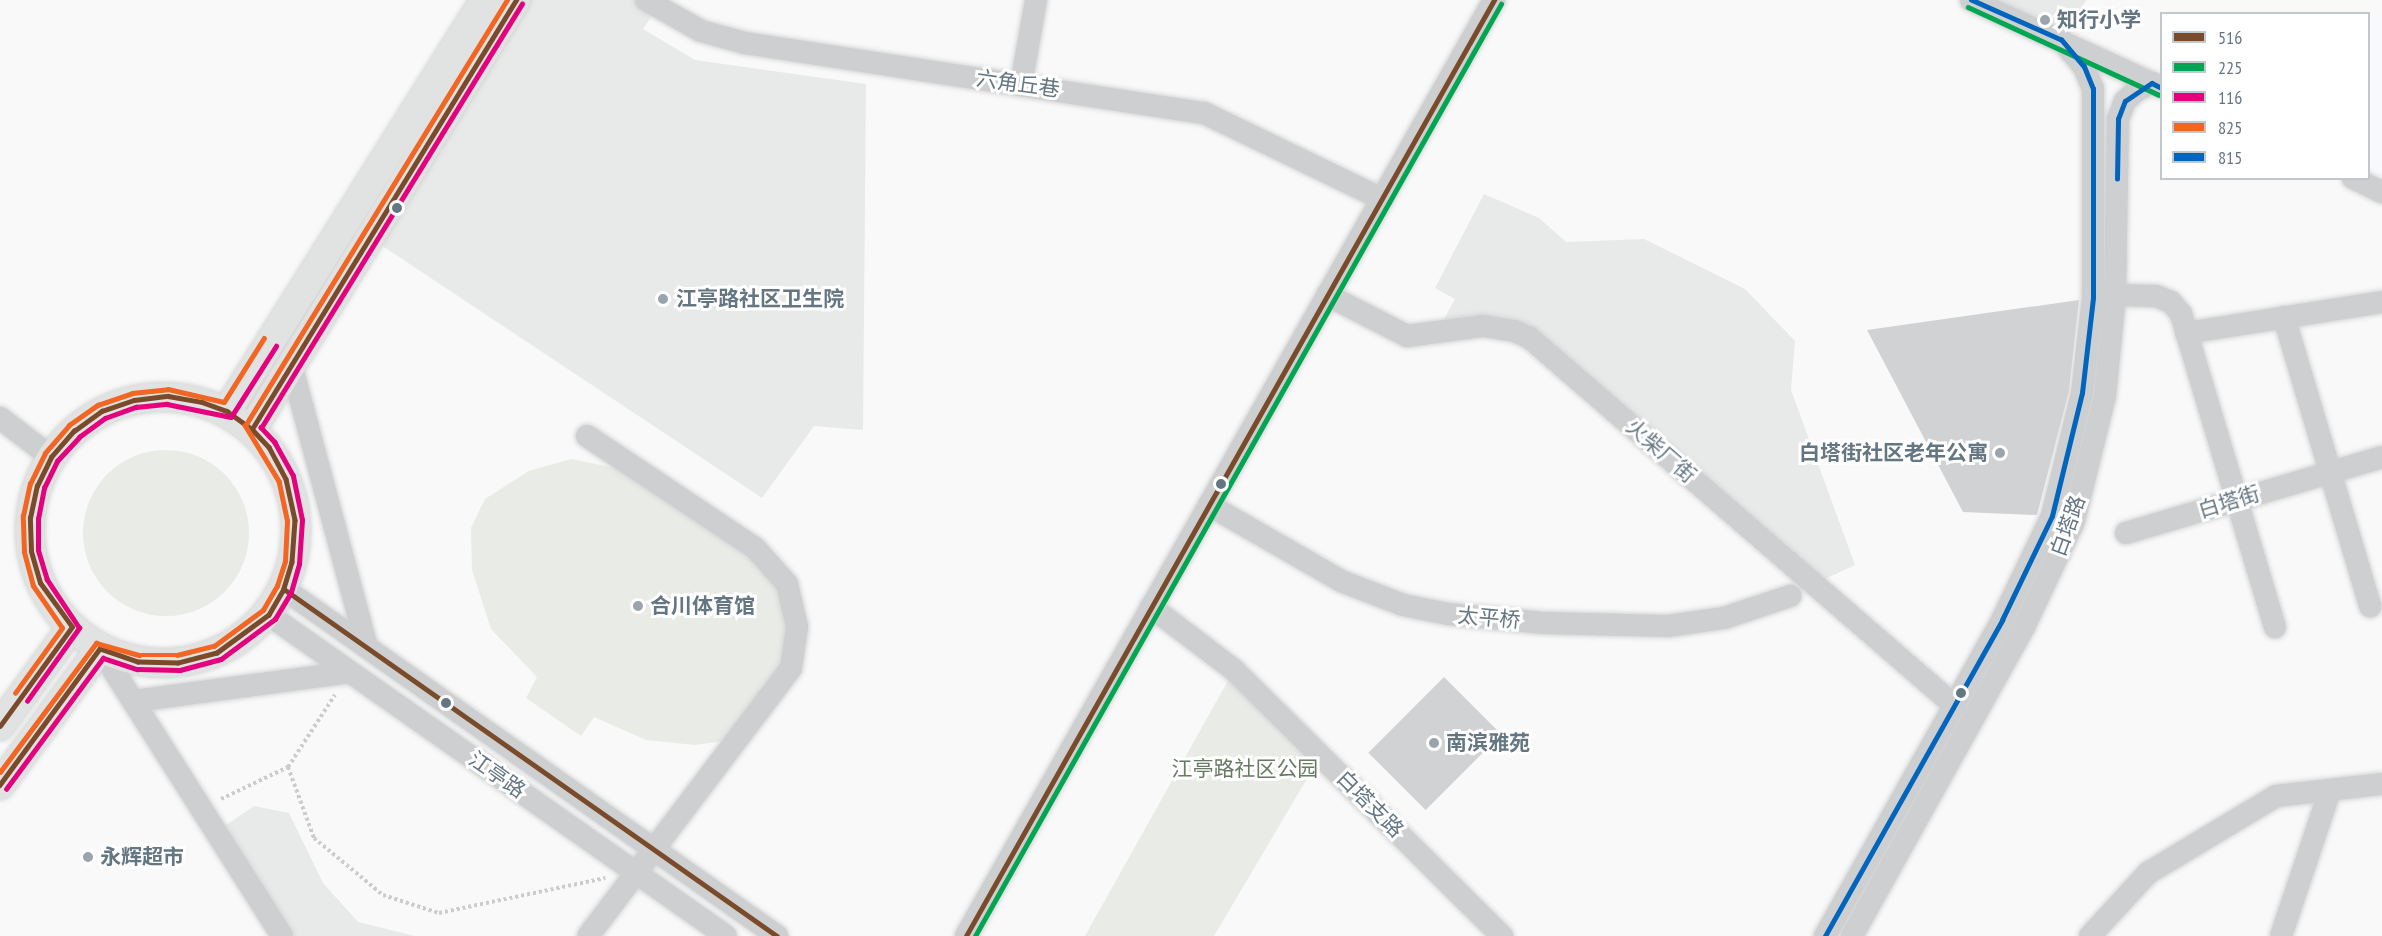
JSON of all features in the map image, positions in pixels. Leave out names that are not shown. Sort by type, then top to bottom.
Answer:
[{"type":"main road","points":[[227,411],[485,0]]},
{"type":"main road","points":[[252,429],[516,0]]},
{"type":"main road","points":[[168,396],[227,411],[252,429],[269,447],[286,479],[295,520],[292,562],[284,589],[268,615],[217,652],[178,663],[138,662],[100,648],[72,627],[40,583],[31,551],[30,518],[37,486],[51,457],[74,431],[92,418],[134,400],[168,396]]},
{"type":"main road","points":[[0,726],[72,627]]},
{"type":"main road","points":[[0,785],[100,648]]},
{"type":"street","name":"六角丘巷","points":[[646,0],[701,31],[745,43],[1204,113],[1382,199]]},
{"type":"street","points":[[1022,85],[1036,0]]},
{"type":"street","points":[[966,936],[1494,0]]},
{"type":"street","points":[[1971,0],[2157,86]]},
{"type":"street","name":"白塔路","points":[[1826,936],[1955,706],[2052,516],[2082,393],[2093,298],[2095,116],[2093,89],[2084,67],[2061,40]]},
{"type":"street","name":"白塔路","points":[[1852,936],[2024,627],[2074,521],[2105,396],[2115,295],[2118,119],[2125,101],[2137,90],[2157,86]]},
{"type":"street","points":[[2357,180],[2382,192]]},
{"type":"street","name":"火柴厂街","points":[[1328,295],[1407,336],[1483,326],[1515,331],[1530,338],[1955,706]]},
{"type":"street","points":[[2115,295],[2156,296],[2171,302],[2181,314],[2275,627]]},
{"type":"street","points":[[2186,333],[2382,302]]},
{"type":"street","points":[[2284,317],[2370,606]]},
{"type":"street","points":[[291,364],[367,647]]},
{"type":"street","points":[[0,418],[51,457]]},
{"type":"street","points":[[587,436],[754,548],[787,584],[797,627],[791,668],[588,936]]},
{"type":"street","name":"白塔街","points":[[2126,533],[2382,457]]},
{"type":"street","name":"太平桥","points":[[1209,505],[1341,581],[1403,604],[1448,614],[1544,623],[1668,626],[1724,618],[1790,596]]},
{"type":"street","name":"江亭路","points":[[284,589],[777,936]]},
{"type":"street","name":"白塔支路","points":[[1151,607],[1234,670],[1502,936]]},
{"type":"street","name":"江亭路","points":[[268,615],[726,936]]},
{"type":"street","points":[[100,648],[201,808],[275,932]]},
{"type":"street","points":[[134,701],[350,672]]},
{"type":"street","points":[[2090,936],[2148,873],[2276,796],[2382,784]]},
{"type":"street","points":[[2281,936],[2330,790]]},
{"type":"path","points":[[201,808],[288,767],[350,672]]},
{"type":"path","points":[[288,767],[314,838],[383,895],[439,913],[510,895],[636,873]]},
{"type":"shaded area","name":"江亭路社区卫生院","points":[[516,0],[646,0],[657,8],[643,29],[695,60],[866,84],[863,430],[814,426],[762,498],[369,237]]},
{"type":"shaded area","name":"知行小学","points":[[1971,0],[2086,0],[2061,40]]},
{"type":"shaded area","points":[[1484,194],[1539,218],[1566,242],[1644,239],[1745,289],[1795,341],[1791,390],[1855,565],[1814,584],[1530,338],[1436,334],[1455,299],[1435,288]]},
{"type":"shaded area","points":[[254,806],[289,813],[323,883],[358,922],[415,936],[295,936],[275,923],[216,832]]},
{"type":"green space","points":[[166,450],[198,457],[212,464],[224,475],[235,487],[242,501],[249,533],[242,565],[235,579],[224,591],[212,602],[198,609],[166,616],[134,609],[120,602],[108,591],[97,579],[90,565],[83,533],[90,501],[97,487],[108,475],[120,464],[134,457]]},
{"type":"green space","name":"合川体育馆","points":[[571,459],[641,473],[787,584],[791,668],[737,739],[695,745],[646,740],[594,717],[581,736],[526,698],[537,677],[491,629],[472,570],[471,528],[485,499],[529,471]]},
{"type":"green space","name":"江亭路社区公园","points":[[1234,670],[1321,755],[1214,936],[1085,936]]},
{"type":"building","name":"白塔街社区老年公寓","points":[[2079,300],[2069,391],[2037,515],[1963,512],[1867,330]]},
{"type":"building","name":"南滨雅苑","points":[[1444,677],[1501,734],[1426,810],[1368,753]]},
{"type":"transit line","name":"825","points":[[0,772],[96,643],[139,655],[177,655],[214,646],[263,610],[277,586],[285,561],[287,521],[279,482],[245,426],[507,0]]},
{"type":"transit line","name":"516","points":[[252,429],[516,0]]},
{"type":"transit line","name":"516","points":[[966,936],[1494,0]]},
{"type":"transit line","name":"815","points":[[1825,936],[2002,620],[2052,516],[2082,393],[2093,298],[2093,89],[2084,67],[2061,40],[1971,0]]},
{"type":"transit line","name":"116","points":[[6,789],[103,658],[137,669],[180,670],[221,659],[275,619],[291,592],[299,564],[302,520],[293,476],[275,443],[261,428],[522,4]]},
{"type":"transit line","name":"225","points":[[975,936],[1501,4]]},
{"type":"transit line","name":"225","points":[[1968,7],[2159,95]]},
{"type":"transit line","name":"815","points":[[2117,179],[2118,119],[2125,101],[2152,83],[2160,87]]},
{"type":"transit line","name":"825","points":[[15,693],[62,628],[33,586],[24,552],[23,516],[30,484],[45,453],[69,425],[98,405],[132,393],[168,389],[224,402],[264,338]]},
{"type":"transit line","name":"116","points":[[27,701],[79,628],[47,580],[38,550],[38,519],[44,488],[57,461],[79,437],[105,418],[136,407],[167,404],[231,417],[276,346]]},
{"type":"transit line","name":"516","points":[[0,726],[72,627],[40,583],[31,551],[30,518],[37,486],[51,457],[74,431],[102,411],[134,400],[168,396],[202,402],[227,411],[252,429],[269,447],[286,479],[295,520],[292,562],[284,589],[269,615],[217,653],[178,663],[138,662],[100,649],[0,785]]},
{"type":"transit line","name":"516","points":[[284,589],[777,936]]},
{"type":"place","name":"知行小学","points":[[2045,20]]},
{"type":"place","name":"江亭路社区卫生院","points":[[663,299]]},
{"type":"place","name":"白塔街社区老年公寓","points":[[2000,453]]},
{"type":"place","name":"合川体育馆","points":[[638,606]]},
{"type":"place","name":"南滨雅苑","points":[[1434,743]]},
{"type":"place","name":"永辉超市","points":[[88,857]]}]
